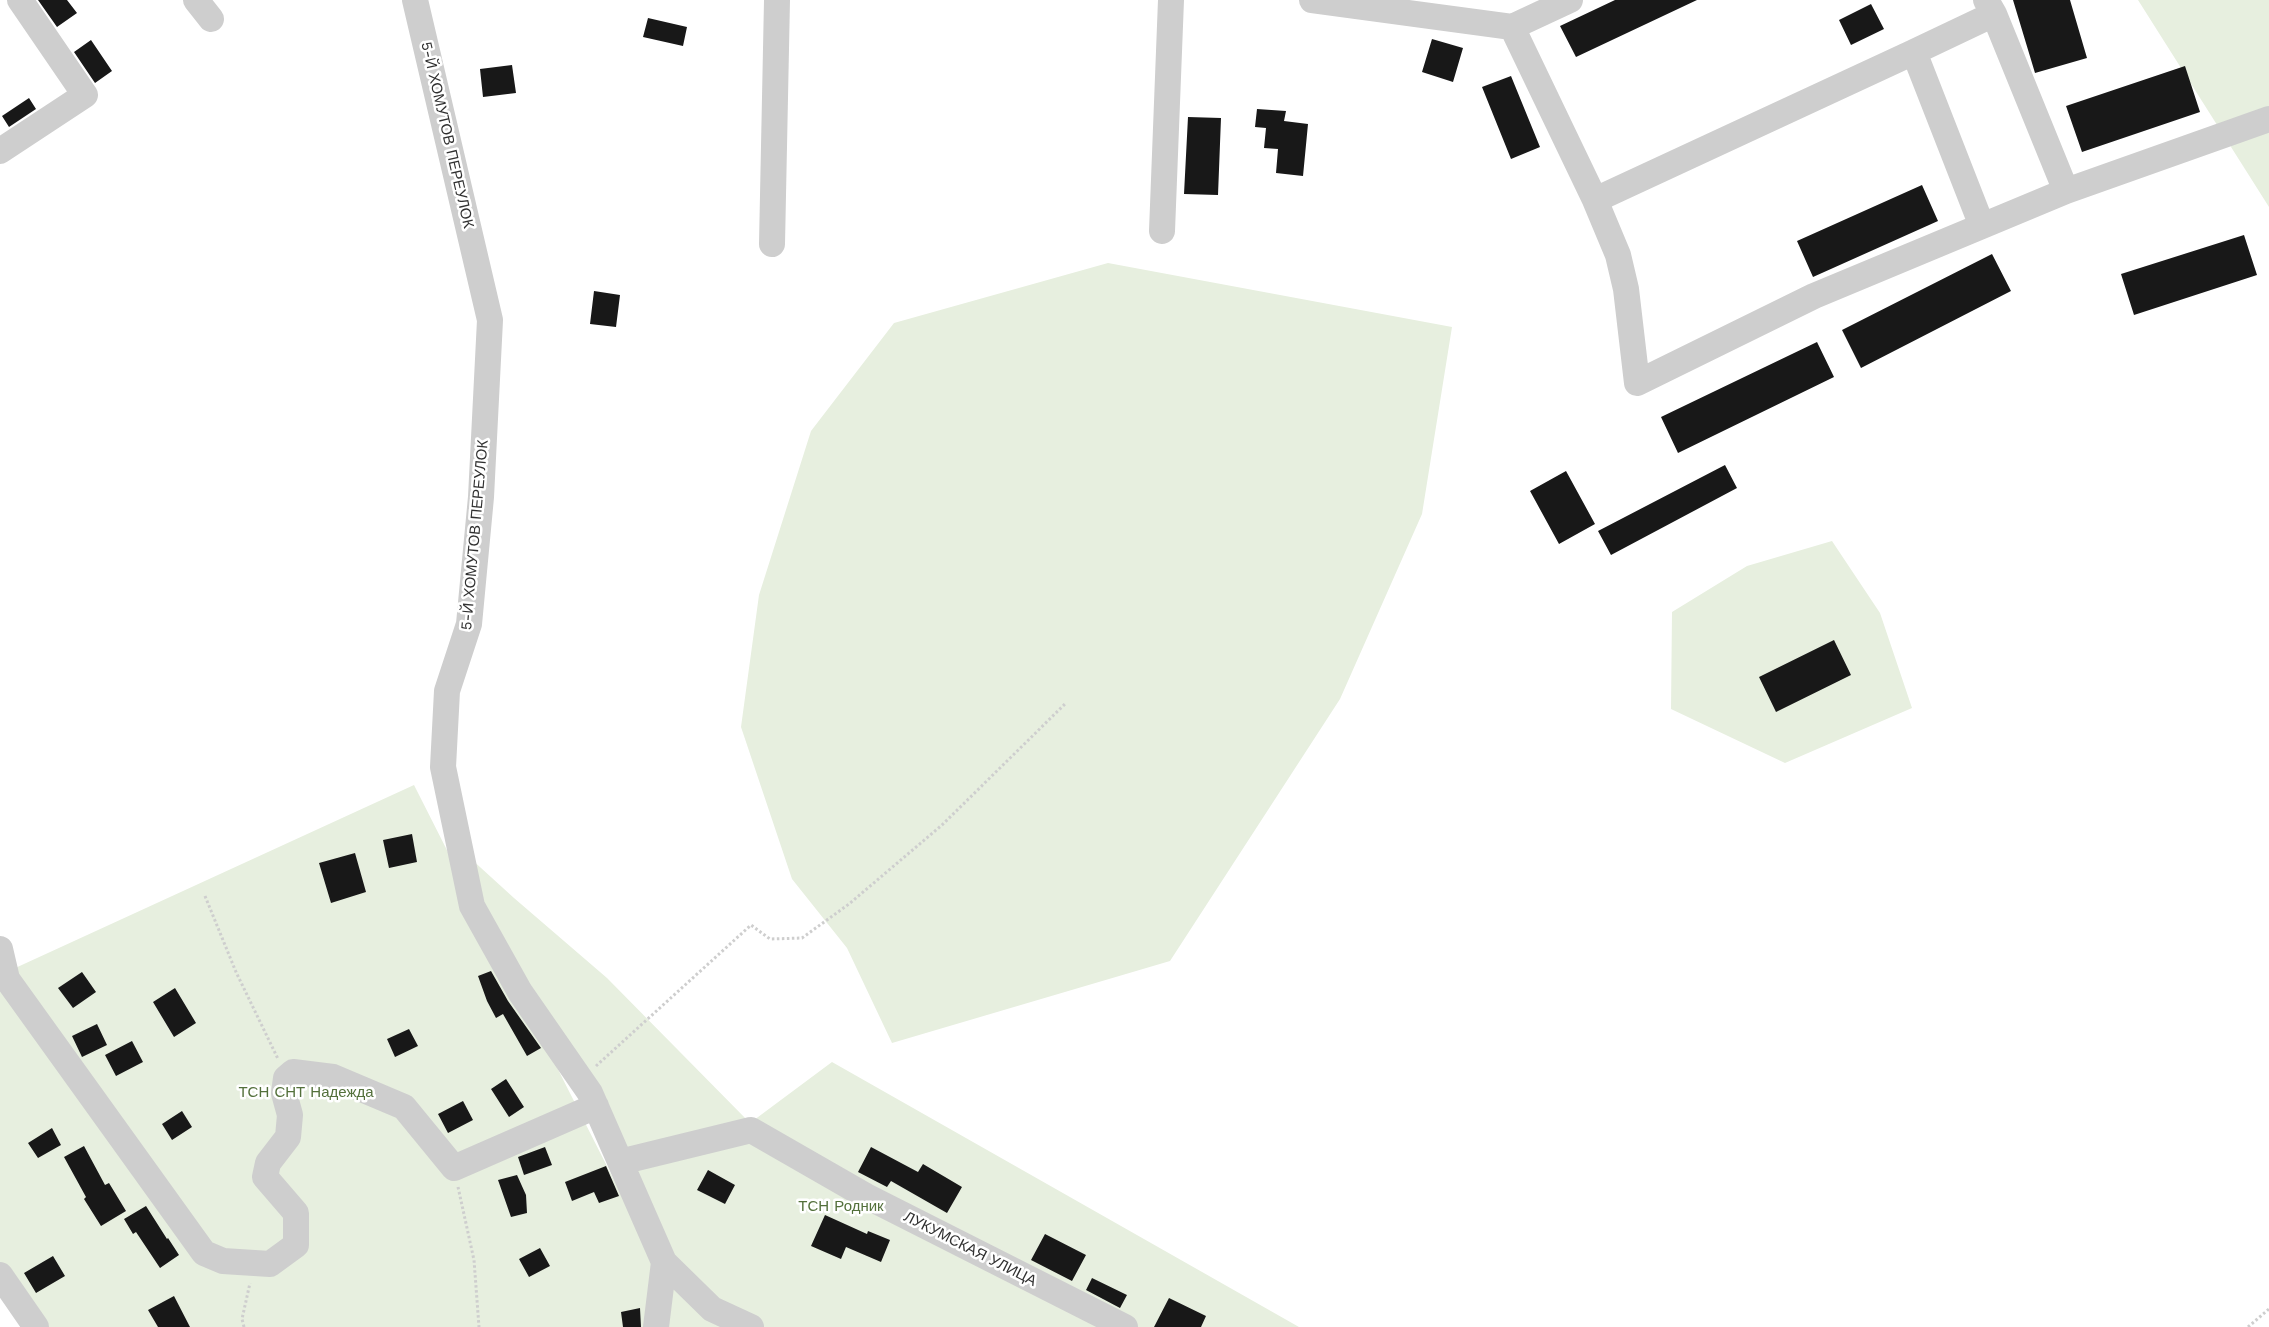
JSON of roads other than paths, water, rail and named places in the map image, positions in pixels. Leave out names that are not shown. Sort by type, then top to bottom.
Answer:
[{"type":"street","points":[[0,151],[85,95],[20,0]]},
{"type":"street","name":"5-Й ХОМУТОВ ПЕРЕУЛОК","points":[[416,0],[490,320],[481,497],[469,624],[447,691],[443,767],[472,906],[520,992],[581,1080],[596,1106],[664,1262]]},
{"type":"street","points":[[772,244],[777,0]]},
{"type":"street","points":[[1162,231],[1171,0]]},
{"type":"street","points":[[1312,0],[1512,27],[1570,0]]},
{"type":"street","points":[[1595,200],[1914,52],[1990,7],[2066,192]]},
{"type":"street","points":[[1512,27],[1595,200],[1618,255],[1626,289],[1637,383],[1814,296],[2066,192],[2269,119]]},
{"type":"street","points":[[1914,52],[1982,226]]},
{"type":"street","points":[[3,967],[204,1253],[223,1261],[270,1264],[296,1245],[296,1213],[265,1177],[268,1163],[288,1138],[290,1115],[284,1093],[286,1078],[292,1072],[333,1077],[404,1107],[454,1168],[596,1106]]},
{"type":"street","name":"ЛУКУМСКАЯ УЛИЦА","points":[[620,1162],[751,1130],[866,1196],[1125,1327]]},
{"type":"street","points":[[656,1327],[664,1262]]},
{"type":"street","points":[[664,1262],[712,1309],[751,1327]]},
{"type":"street","points":[[0,1275],[36,1327]]},
{"type":"park label","name":"ТСН СНТ Надежда","points":[[306,1093]]},
{"type":"park label","name":"ТСН Родник","points":[[841,1207]]}]
